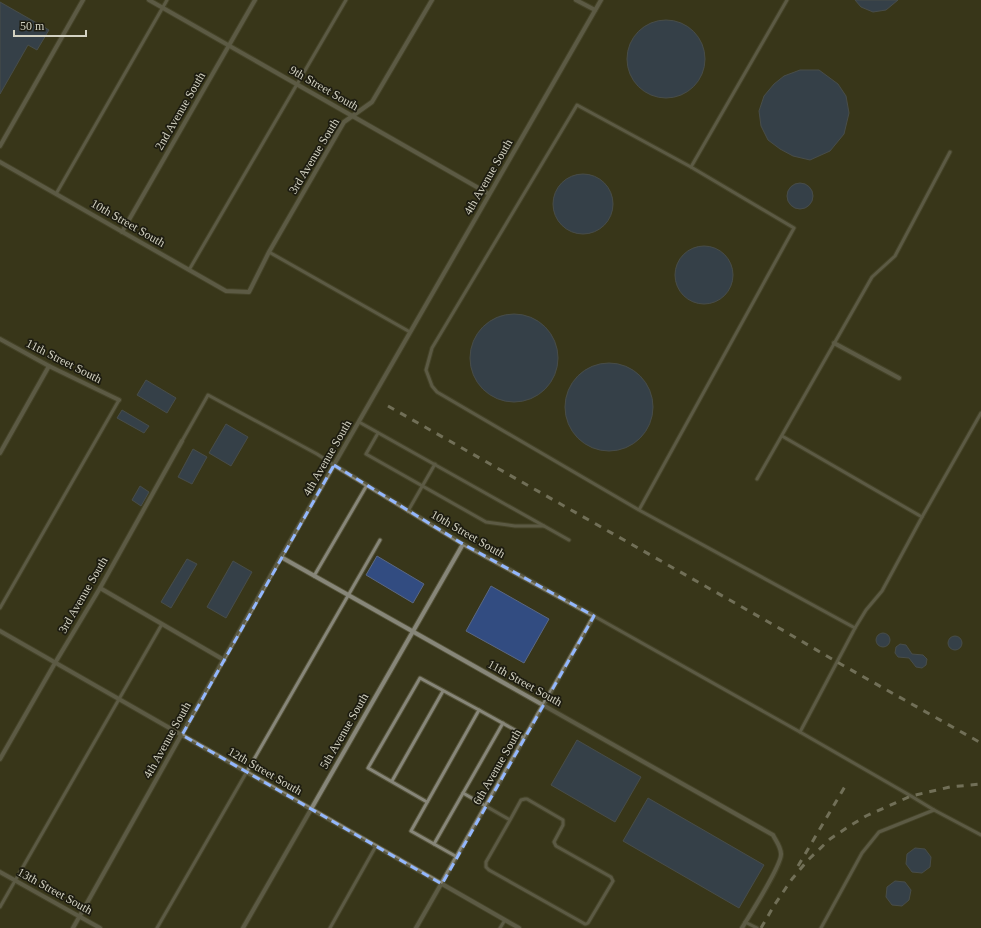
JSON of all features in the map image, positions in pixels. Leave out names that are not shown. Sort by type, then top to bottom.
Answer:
[{"type":"street","points":[[0,146],[83,0]]},
{"type":"street","name":"9th Street South","points":[[149,0],[490,194]]},
{"type":"street","name":"2nd Avenue South","points":[[122,232],[255,0]]},
{"type":"street","name":"3rd Avenue South","points":[[248,292],[269,252],[344,122],[372,102],[432,0]]},
{"type":"street","points":[[576,0],[595,10]]},
{"type":"street","name":"4th Avenue South","points":[[73,928],[281,557],[601,0]]},
{"type":"street","name":"10th Street South","points":[[0,162],[226,291],[248,292]]},
{"type":"street","name":"11th Street South","points":[[0,339],[49,366],[119,400]]},
{"type":"street","points":[[834,343],[899,378]]},
{"type":"street","points":[[0,453],[49,366]]},
{"type":"street","name":"3rd Avenue South","points":[[0,759],[100,588],[182,441]]},
{"type":"street","name":"10th Street South","points":[[334,465],[464,544],[594,616]]},
{"type":"street","name":"5th Avenue South","points":[[243,928],[464,544]]},
{"type":"street","name":"11th Street South","points":[[281,557],[773,835],[780,847],[781,856],[775,871],[742,928]]},
{"type":"street","points":[[100,588],[224,660]]},
{"type":"street","name":"6th Avenue South","points":[[416,928],[594,616]]},
{"type":"street","name":"12th Street South","points":[[0,631],[519,928]]},
{"type":"street","name":"13th Street South","points":[[0,872],[100,928]]},
{"type":"lane","points":[[56,194],[167,0]]},
{"type":"lane","points":[[189,270],[346,0]]},
{"type":"lane","points":[[691,167],[787,0]]},
{"type":"lane","points":[[639,510],[794,228],[691,167],[577,105],[432,348],[426,370],[432,386],[437,392],[639,510],[855,628]]},
{"type":"lane","points":[[757,479],[872,276],[895,256],[950,152]]},
{"type":"lane","points":[[269,252],[410,332]]},
{"type":"lane","points":[[182,441],[208,395],[317,454],[334,465]]},
{"type":"lane","points":[[0,608],[119,400]]},
{"type":"lane","points":[[800,732],[855,628],[866,610],[882,591],[981,413]]},
{"type":"lane","points":[[359,422],[569,540]]},
{"type":"lane","points":[[378,432],[366,454],[422,486],[486,522],[515,526],[545,526]]},
{"type":"lane","points":[[782,436],[922,517]]},
{"type":"lane","points":[[408,510],[435,464]]},
{"type":"lane","points":[[314,576],[367,485]]},
{"type":"lane","points":[[157,928],[380,540]]},
{"type":"lane","points":[[594,616],[800,732],[934,810],[981,835]]},
{"type":"lane","points":[[0,907],[162,624]]},
{"type":"lane","points":[[427,802],[368,768],[420,678],[515,730],[524,739]]},
{"type":"lane","points":[[392,781],[443,691]]},
{"type":"lane","points":[[457,857],[411,831],[479,710]]},
{"type":"lane","points":[[434,844],[503,723]]},
{"type":"lane","points":[[463,793],[510,820]]},
{"type":"lane","points":[[527,799],[563,820],[563,825],[554,842],[556,846],[611,877],[613,881],[588,923],[585,924],[486,867],[486,862],[510,820],[521,800],[527,799]]},
{"type":"lane","points":[[821,928],[862,853],[879,832],[934,810]]},
{"type":"lane","points":[[330,928],[376,846]]},
{"type":"lane","points":[[500,928],[505,920]]},
{"type":"lane","points":[[745,922],[757,928]]},
{"type":"highlighted area","points":[[334,465],[463,544],[594,616],[442,884],[182,735]]},
{"type":"building","points":[[855,0],[898,0],[886,10],[873,12],[861,7]]},
{"type":"building","points":[[0,2],[49,30],[37,50],[28,45],[0,94]]},
{"type":"building","points":[[666,20],[681,23],[694,31],[702,44],[705,59],[702,74],[694,87],[681,95],[666,98],[651,95],[638,87],[630,74],[627,59],[630,44],[638,31],[651,23]]},
{"type":"building","points":[[800,70],[819,70],[838,84],[846,96],[849,113],[844,134],[830,151],[810,160],[793,156],[768,140],[761,126],[759,111],[764,96],[774,84],[784,76]]},
{"type":"building","points":[[583,174],[600,179],[608,187],[613,204],[608,221],[600,229],[583,234],[566,229],[558,221],[553,204],[558,187],[566,179]]},
{"type":"building","points":[[800,183],[809,187],[813,196],[809,205],[800,209],[791,205],[787,196],[791,187]]},
{"type":"building","points":[[704,246],[715,248],[728,259],[731,264],[733,275],[731,286],[720,299],[715,302],[704,304],[693,302],[680,291],[677,286],[675,275],[677,264],[688,251],[693,248]]},
{"type":"building","points":[[514,314],[531,318],[545,327],[554,341],[558,358],[554,375],[545,389],[531,398],[514,402],[497,398],[483,389],[474,375],[470,358],[474,341],[483,327],[497,318]]},
{"type":"building","points":[[609,363],[626,367],[640,376],[649,390],[653,407],[649,424],[640,438],[626,447],[609,451],[592,447],[578,438],[569,424],[565,407],[569,390],[578,376],[592,367]]},
{"type":"building","points":[[146,380],[176,398],[167,413],[137,395]]},
{"type":"building","points":[[122,410],[149,426],[144,433],[117,418]]},
{"type":"building","points":[[226,424],[248,437],[231,466],[209,453]]},
{"type":"building","points":[[193,449],[207,457],[192,484],[178,477]]},
{"type":"building","points":[[140,486],[149,492],[141,506],[132,500]]},
{"type":"building","points":[[377,556],[424,584],[413,603],[366,575]]},
{"type":"building","points":[[187,559],[197,564],[171,608],[161,602]]},
{"type":"building","points":[[233,561],[252,572],[226,618],[207,607]]},
{"type":"building","points":[[491,586],[549,619],[524,663],[466,631]]},
{"type":"building","points":[[883,633],[888,635],[890,640],[888,645],[883,647],[878,645],[876,640],[878,635]]},
{"type":"building","points":[[955,636],[960,638],[962,643],[960,648],[955,650],[950,648],[948,643],[950,638]]},
{"type":"building","points":[[900,644],[906,645],[912,654],[923,655],[927,659],[926,665],[922,668],[916,667],[909,658],[898,657],[895,653],[896,647]]},
{"type":"building","points":[[577,740],[641,777],[615,822],[551,785]]},
{"type":"building","points":[[648,798],[764,865],[739,908],[623,841]]},
{"type":"building","points":[[915,848],[925,849],[931,857],[930,867],[922,873],[912,872],[906,864],[907,854]]},
{"type":"building","points":[[895,881],[905,882],[911,890],[909,900],[902,906],[892,905],[886,897],[887,887]]},
{"type":"railway","points":[[388,406],[981,743]]},
{"type":"railway","points":[[798,866],[847,783]]},
{"type":"railway","points":[[761,928],[792,879],[808,860],[830,839],[848,827],[866,816],[911,796],[950,787],[981,784]]}]
